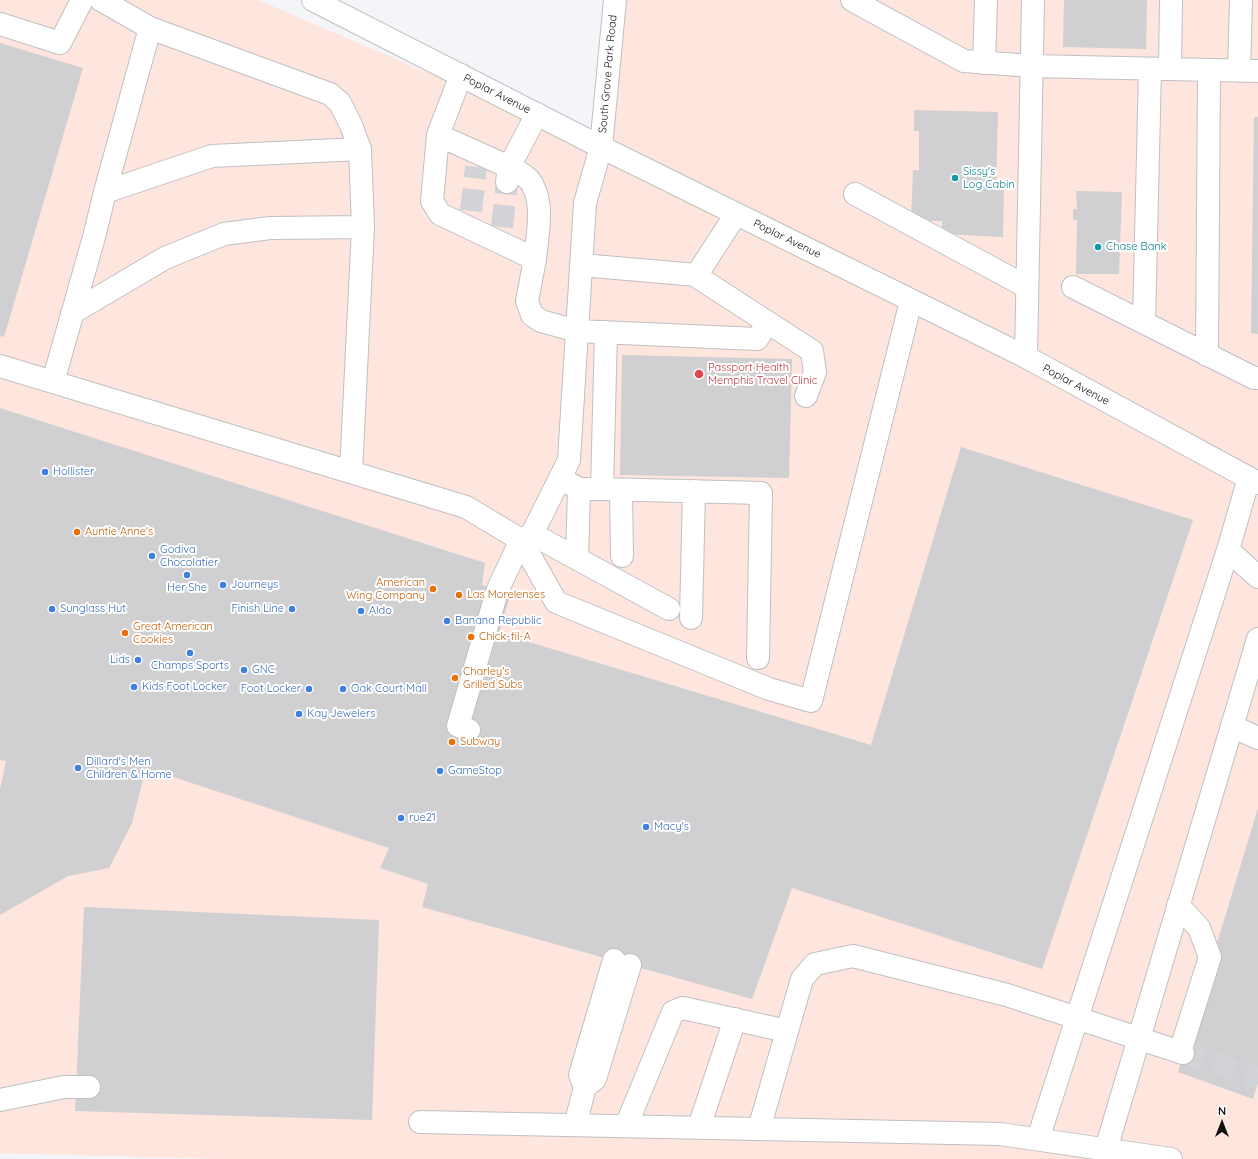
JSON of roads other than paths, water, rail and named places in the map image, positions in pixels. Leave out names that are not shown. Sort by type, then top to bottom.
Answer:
[{"type":"main road","points":[[0,24],[60,43],[82,0]]},
{"type":"main road","points":[[101,0],[150,28],[330,94],[340,103],[360,149],[363,226],[351,472]]},
{"type":"main road","name":"Poplar Avenue","points":[[313,0],[601,147],[1026,357],[1254,480]]},
{"type":"main road","name":"South Grove Park Road","points":[[470,730],[458,726],[497,592],[569,460],[585,203],[601,147],[615,0]]},
{"type":"main road","points":[[852,0],[964,61],[1032,66],[1248,71],[1240,0]]},
{"type":"main road","points":[[984,63],[986,0]]},
{"type":"main road","points":[[1026,357],[1033,0]]},
{"type":"main road","points":[[1144,323],[1160,69],[1170,0]]},
{"type":"main road","points":[[53,382],[150,28]]},
{"type":"main road","points":[[1207,355],[1209,70]]},
{"type":"main road","points":[[461,76],[438,135],[432,201],[440,214],[470,219],[501,235],[535,260]]},
{"type":"main road","points":[[508,175],[537,114]]},
{"type":"main road","points":[[438,135],[477,160],[508,175],[522,174],[533,185],[538,202],[535,260],[527,300],[532,315],[541,321],[577,331],[757,339],[768,323]]},
{"type":"main road","points":[[105,192],[212,156],[360,149]]},
{"type":"main road","points":[[854,194],[1027,287]]},
{"type":"main road","points":[[697,275],[736,214]]},
{"type":"main road","points":[[72,313],[165,258],[224,234],[270,228],[363,226]]},
{"type":"main road","points":[[581,265],[697,275],[696,276],[812,351],[815,372],[806,396]]},
{"type":"main road","points":[[1074,287],[1207,355],[1254,378],[1258,378]]},
{"type":"main road","points":[[526,537],[556,602],[769,689],[811,701],[911,300]]},
{"type":"main road","points":[[606,332],[612,490],[622,556]]},
{"type":"main road","points":[[0,366],[466,507],[526,537],[577,559],[669,609]]},
{"type":"main road","points":[[560,478],[579,490],[761,493],[758,658]]},
{"type":"main road","points":[[1038,1139],[1228,550],[1254,480]]},
{"type":"main road","points":[[577,559],[579,490]]},
{"type":"main road","points":[[691,618],[694,491]]},
{"type":"main road","points":[[1228,550],[1258,577]]},
{"type":"main road","points":[[1106,1149],[1258,639]]},
{"type":"main road","points":[[1232,726],[1258,738]]},
{"type":"main road","points":[[759,1129],[802,979],[815,964],[853,956],[1007,995],[1182,1053],[1210,957],[1200,928],[1178,905]]},
{"type":"main road","points":[[575,1125],[585,1088],[595,1079],[622,963]]},
{"type":"main road","points":[[626,1126],[673,1012],[683,1008],[787,1031]]},
{"type":"main road","points":[[699,1127],[735,1019]]},
{"type":"main road","points":[[0,1100],[64,1087],[89,1088]]},
{"type":"main road","points":[[420,1122],[1000,1134],[1171,1159]]},
{"type":"tunnel","points":[[471,211],[476,167]]},
{"type":"tunnel","points":[[502,227],[507,182]]},
{"type":"tunnel","points":[[1183,1053],[1258,1078]]},
{"type":"place","name":"Sissy's Log Cabin","points":[[955,178]]},
{"type":"place","name":"Chase Bank","points":[[1098,247]]},
{"type":"place","name":"Passport Health Memphis Travel Clinic","points":[[699,374]]},
{"type":"place","name":"Hollister","points":[[45,472]]},
{"type":"place","name":"Auntie Anne's","points":[[77,532]]},
{"type":"place","name":"Godiva Chocolatier","points":[[152,556]]},
{"type":"place","name":"Her She","points":[[187,575]]},
{"type":"place","name":"Journeys","points":[[223,585]]},
{"type":"place","name":"American Wing Company","points":[[433,589]]},
{"type":"place","name":"Las Morelenses","points":[[459,595]]},
{"type":"place","name":"Sunglass Hut","points":[[52,609]]},
{"type":"place","name":"Finish Line","points":[[292,609]]},
{"type":"place","name":"Aldo","points":[[361,611]]},
{"type":"place","name":"Banana Republic","points":[[447,621]]},
{"type":"place","name":"Great American Cookies","points":[[125,633]]},
{"type":"place","name":"Chick-fil-A","points":[[471,637]]},
{"type":"place","name":"Champs Sports","points":[[190,653]]},
{"type":"place","name":"Lids","points":[[138,660]]},
{"type":"place","name":"GNC","points":[[244,670]]},
{"type":"place","name":"Charley's Grilled Subs","points":[[455,678]]},
{"type":"place","name":"Kids Foot Locker","points":[[134,687]]},
{"type":"place","name":"Foot Locker","points":[[309,689]]},
{"type":"place","name":"Oak Court Mall","points":[[343,689]]},
{"type":"place","name":"Kay Jewelers","points":[[299,714]]},
{"type":"place","name":"Subway","points":[[452,742]]},
{"type":"place","name":"Dillard's Men Children & Home","points":[[78,768]]},
{"type":"place","name":"GameStop","points":[[440,771]]},
{"type":"place","name":"rue21","points":[[401,818]]},
{"type":"place","name":"Macy's","points":[[646,827]]}]
